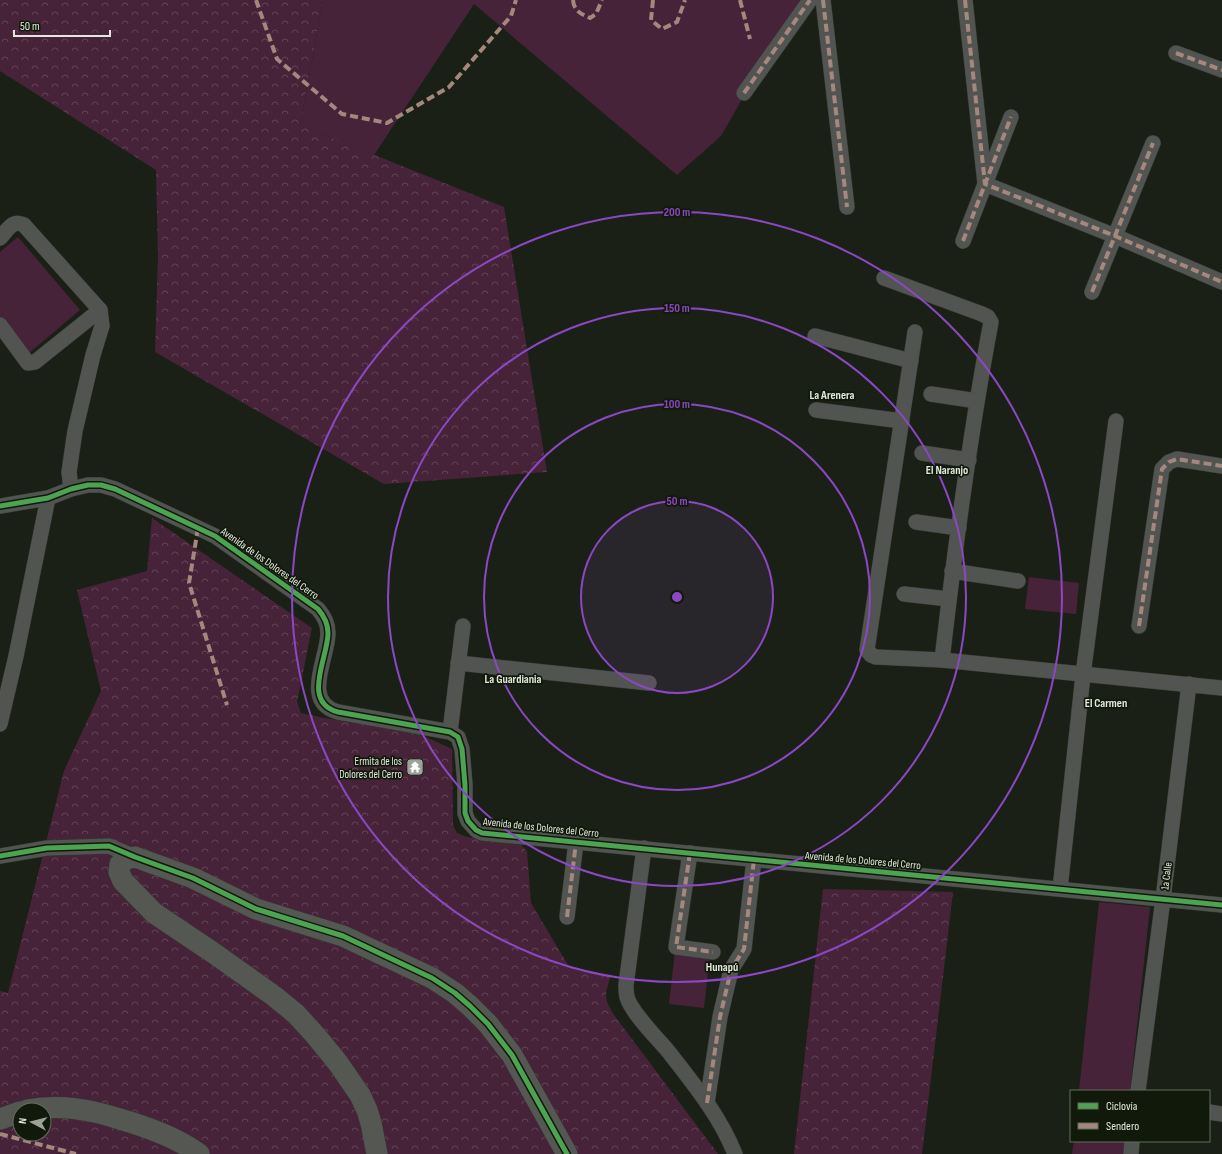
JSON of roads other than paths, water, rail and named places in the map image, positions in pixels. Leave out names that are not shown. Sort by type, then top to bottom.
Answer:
[{"type":"street","points":[[744,93],[810,0]]},
{"type":"street","points":[[823,0],[847,207]]},
{"type":"street","points":[[965,0],[985,184]]},
{"type":"street","points":[[1176,53],[1222,70]]},
{"type":"street","points":[[963,241],[1011,117]]},
{"type":"street","points":[[1092,292],[1152,143]]},
{"type":"street","points":[[985,184],[1115,236],[1222,282]]},
{"type":"street","points":[[2,231],[17,222],[24,225],[100,310],[102,326],[93,355],[75,431],[69,472],[72,489]]},
{"type":"street","points":[[884,278],[988,317],[991,322],[968,460],[952,571],[942,660]]},
{"type":"street","points":[[0,325],[28,363],[32,363],[100,310]]},
{"type":"street","points":[[916,332],[867,650],[870,655],[876,657],[942,660],[1222,688]]},
{"type":"street","points":[[814,336],[911,361]]},
{"type":"street","points":[[931,394],[977,401]]},
{"type":"street","points":[[816,410],[902,421]]},
{"type":"street","points":[[1060,889],[1083,674],[1116,421]]},
{"type":"street","points":[[922,453],[968,460]]},
{"type":"street","points":[[1139,626],[1162,469],[1169,462],[1177,459],[1222,466]]},
{"type":"street","name":"Avenida de los Dolores del Cerro","points":[[0,506],[48,498],[88,485],[100,485],[115,489],[215,536],[318,609],[325,619],[328,633],[318,687],[320,698],[327,707],[338,712],[450,732],[458,737],[462,749],[465,785],[465,813],[468,821],[476,830],[488,834],[1222,905]]},
{"type":"street","points":[[0,724],[16,656],[48,498]]},
{"type":"street","points":[[916,522],[959,528]]},
{"type":"street","points":[[952,571],[1018,581]]},
{"type":"street","points":[[904,594],[949,599]]},
{"type":"street","points":[[450,732],[463,626]]},
{"type":"street","points":[[458,663],[649,683]]},
{"type":"street","name":"1a Calle","points":[[1138,1090],[1189,684]]},
{"type":"street","points":[[568,917],[576,842]]},
{"type":"street","points":[[0,856],[47,848],[109,846],[193,878],[256,909],[343,936],[432,978],[455,993],[470,1006],[488,1024],[512,1055],[567,1154]]},
{"type":"street","points":[[644,848],[626,985],[628,998],[633,1010],[668,1051],[721,1124],[730,1140],[735,1154]]},
{"type":"street","points":[[690,853],[676,947],[713,952]]},
{"type":"street","points":[[135,857],[126,859],[120,864],[119,872],[123,881],[154,913],[274,996],[296,1014],[338,1063],[360,1095],[367,1110],[377,1154]]},
{"type":"street","points":[[707,1104],[720,1017],[731,970],[744,950],[754,860]]},
{"type":"street","points":[[52,1108],[94,1112],[158,1132],[178,1141],[199,1154]]},
{"type":"street","points":[[1210,1112],[1222,1114]]},
{"type":"street","points":[[0,1119],[12,1115]]},
{"type":"street","points":[[1131,1154],[1132,1142]]},
{"type":"place","name":"Ermita de los Dolores del Cerro","points":[[415,767]]},
{"type":"district","name":"La Arenera","points":[[832,395]]},
{"type":"district","name":"El Naranjo","points":[[947,470]]},
{"type":"district","name":"La Guardiania","points":[[513,679]]},
{"type":"district","name":"El Carmen","points":[[1106,703]]},
{"type":"district","name":"Hunapú","points":[[722,967]]}]
